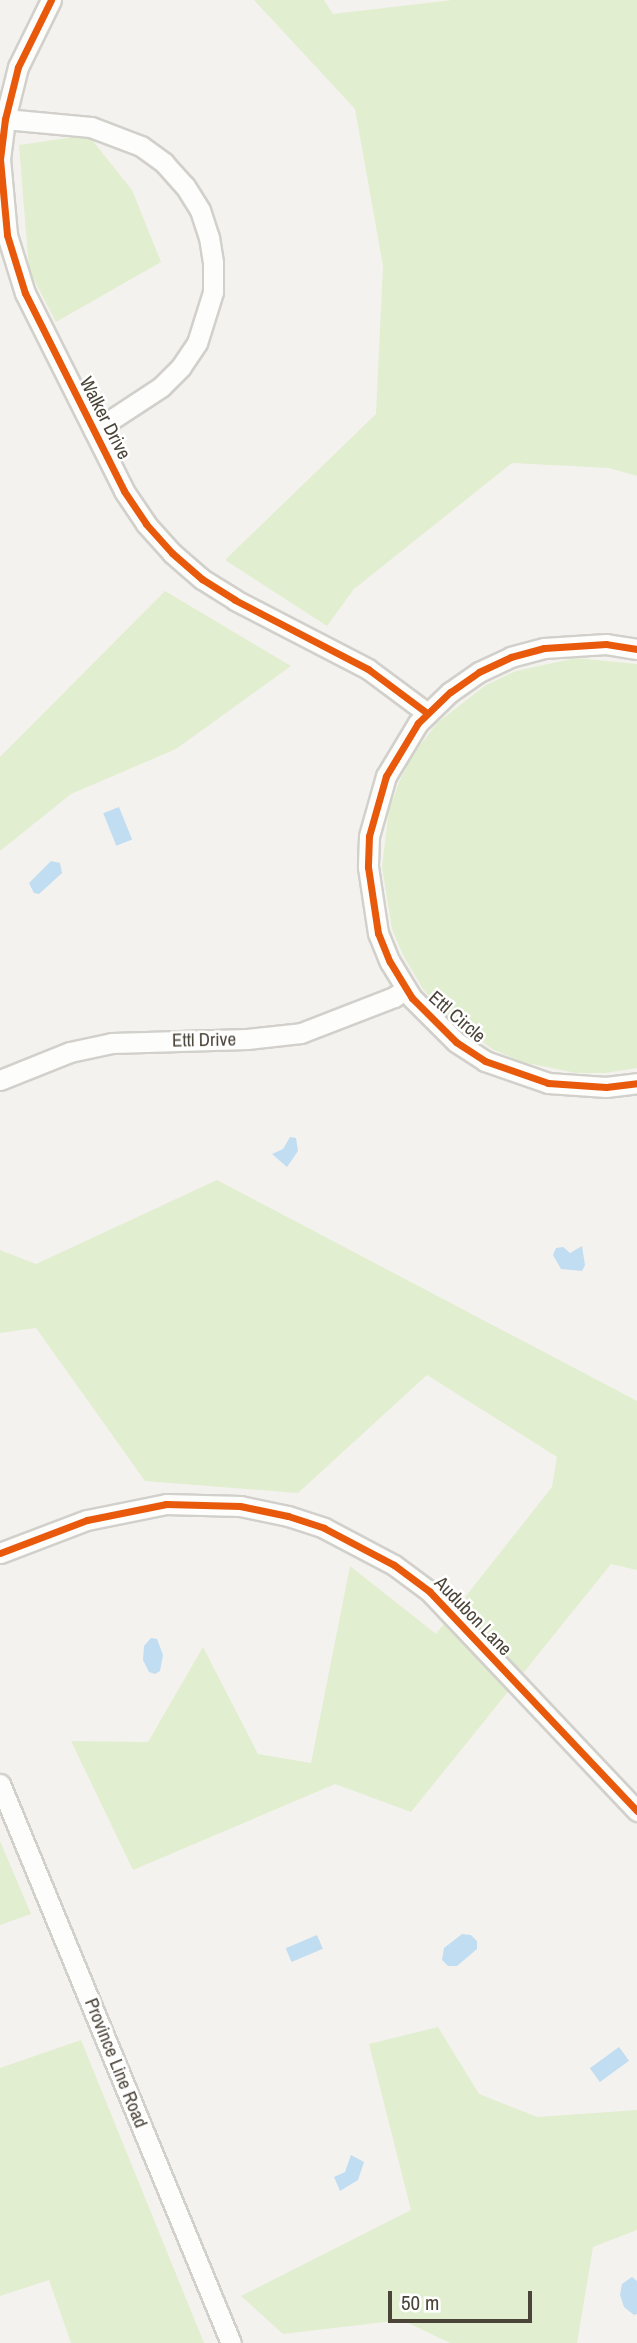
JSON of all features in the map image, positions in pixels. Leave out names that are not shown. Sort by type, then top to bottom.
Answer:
[{"type":"street","name":"Walker Drive","points":[[51,0],[35,26],[18,67],[5,119],[0,159],[1,197],[17,272],[124,491],[146,524],[172,553],[202,579],[235,600],[368,669],[427,713]]},
{"type":"street","points":[[5,119],[91,127],[118,134],[141,146],[164,163],[185,186],[200,210],[209,237],[214,263],[213,292],[197,343],[181,367],[161,387],[94,430]]},
{"type":"street","name":"Ettl Circle","points":[[637,649],[575,644],[544,648],[511,657],[479,672],[450,692],[427,713],[400,749],[386,776],[369,836],[370,898],[378,933],[406,989],[432,1021],[456,1042],[485,1061],[517,1075],[575,1087],[637,1083]]},
{"type":"street","name":"Ettl Drive","points":[[0,1080],[69,1052],[112,1043],[247,1040],[301,1033],[394,998],[406,989]]},
{"type":"street","name":"Audubon Lane","points":[[0,1553],[87,1520],[166,1504],[240,1506],[288,1516],[324,1528],[394,1565],[429,1591],[637,1811]]},
{"type":"street","name":"Province Line Road","points":[[0,1784],[231,2343]]},
{"type":"green space","points":[[254,0],[324,0],[333,14],[452,0],[637,0],[637,476],[609,468],[512,463],[354,589],[327,626],[225,560],[376,414],[383,266],[355,109]]},
{"type":"green space","points":[[88,135],[132,190],[161,262],[56,322],[29,270],[19,145]]},
{"type":"green space","points":[[165,591],[291,666],[176,749],[71,794],[0,851],[0,757]]},
{"type":"green space","points":[[576,658],[637,664],[637,1068],[605,1073],[576,1073],[522,1062],[492,1049],[442,1012],[423,989],[403,955],[392,929],[382,867],[389,810],[399,782],[412,756],[437,723],[486,685],[516,671]]},
{"type":"green space","points":[[217,1180],[637,1401],[637,1570],[611,1564],[411,1812],[335,1784],[133,1870],[71,1741],[148,1742],[203,1647],[258,1754],[311,1763],[350,1566],[436,1634],[552,1487],[557,1457],[427,1375],[298,1493],[145,1481],[36,1328],[0,1333],[0,1250],[36,1264]]},
{"type":"green space","points":[[0,1841],[31,1914],[0,1925]]},
{"type":"green space","points":[[438,2027],[479,2094],[537,2117],[637,2110],[637,2230],[593,2247],[577,2343],[450,2343],[402,2320],[283,2334],[241,2296],[411,2210],[369,2044]]},
{"type":"green space","points":[[81,2040],[204,2343],[71,2343],[49,2280],[0,2296],[0,2068]]},
{"type":"water","points":[[119,807],[132,839],[116,846],[103,813]]},
{"type":"water","points":[[51,861],[60,863],[62,873],[39,894],[34,893],[29,883]]},
{"type":"water","points":[[290,1137],[296,1138],[298,1151],[287,1167],[272,1154],[283,1149]]},
{"type":"water","points":[[582,1246],[585,1265],[582,1271],[561,1269],[553,1255],[556,1248],[563,1247],[570,1253]]},
{"type":"water","points":[[151,1638],[157,1639],[163,1655],[160,1671],[155,1674],[149,1672],[143,1660],[144,1646]]},
{"type":"water","points":[[462,1934],[471,1935],[477,1941],[477,1949],[457,1966],[448,1966],[442,1960],[444,1948]]},
{"type":"water","points":[[317,1935],[323,1949],[292,1962],[286,1948]]},
{"type":"water","points":[[619,2047],[629,2061],[600,2082],[590,2068]]},
{"type":"water","points":[[351,2155],[364,2162],[358,2180],[340,2191],[334,2177],[345,2172]]},
{"type":"water","points":[[632,2277],[637,2281],[637,2314],[634,2315],[624,2307],[620,2295],[622,2284]]},
{"type":"cycle path","points":[[51,0],[18,67],[5,119],[0,159],[7,235],[25,293],[124,491],[146,524],[172,553],[202,579],[235,600],[368,669],[427,713]]},
{"type":"cycle path","points":[[637,649],[606,644],[544,648],[511,657],[479,672],[450,692],[418,723],[386,776],[369,836],[368,867],[378,933],[390,962],[412,998],[456,1042],[485,1061],[548,1083],[606,1087],[637,1083]]},
{"type":"cycle path","points":[[0,1553],[87,1520],[166,1504],[240,1506],[288,1516],[324,1528],[394,1565],[429,1591],[637,1811]]}]
